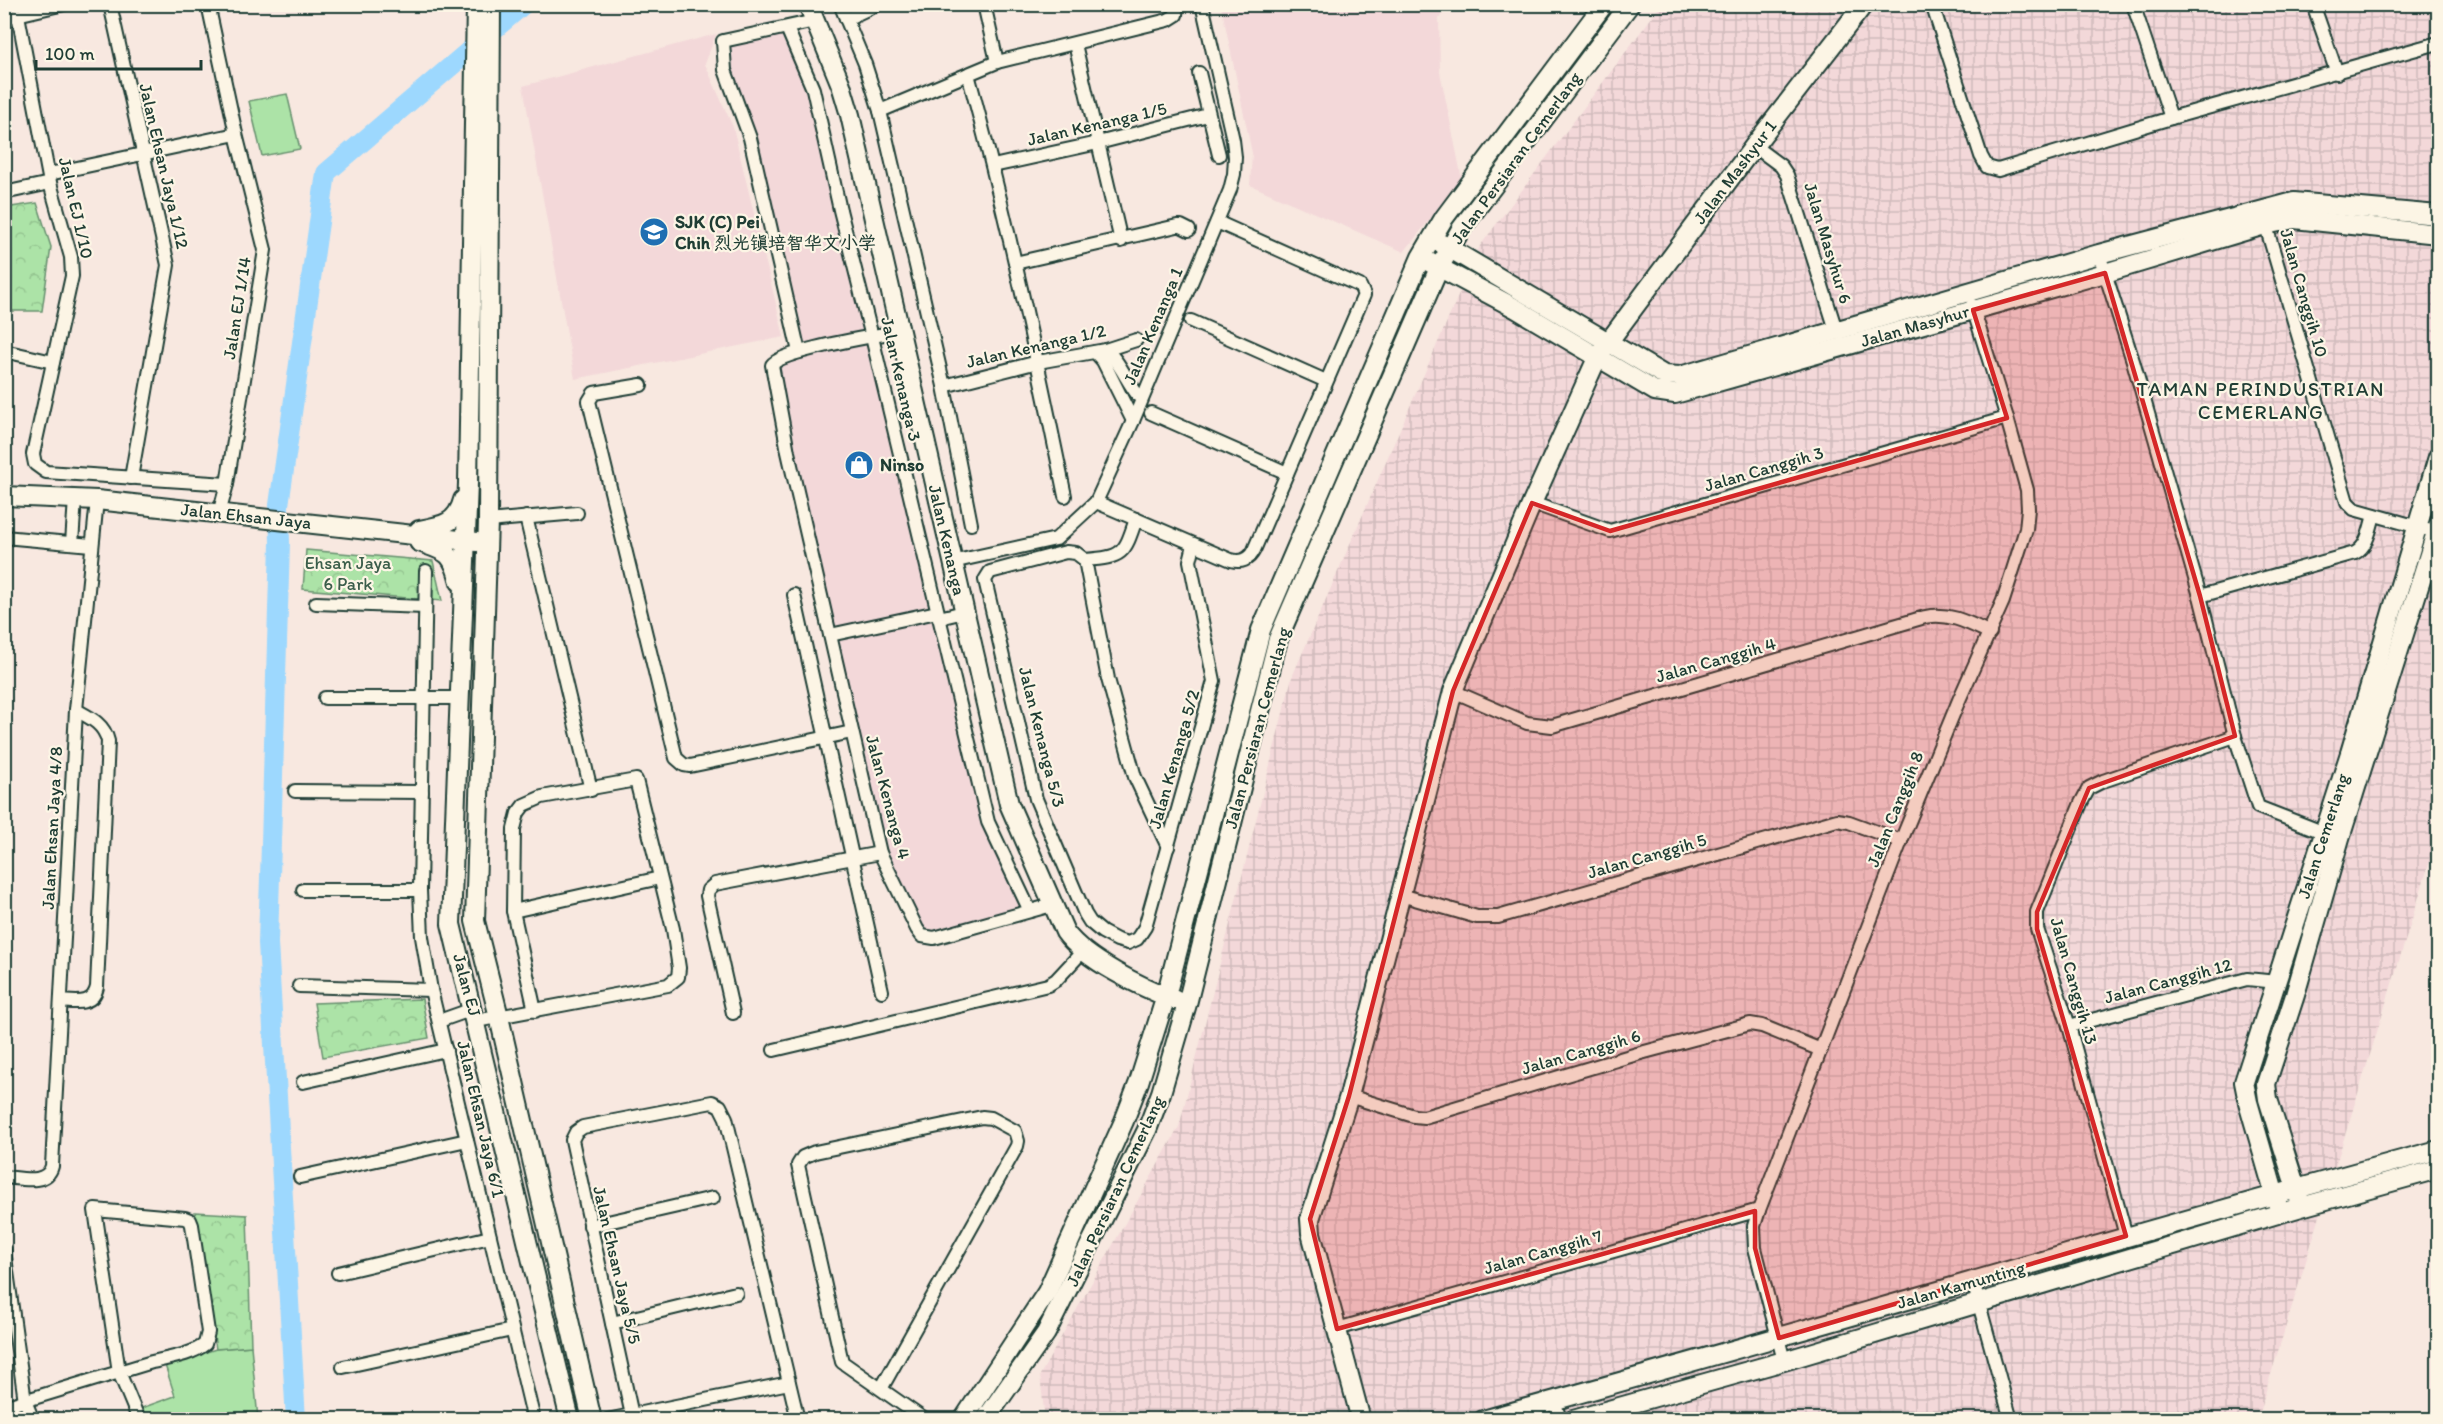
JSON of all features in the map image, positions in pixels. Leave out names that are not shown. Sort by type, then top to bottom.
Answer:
[{"type":"main road","name":"Jalan Persiaran Cemerlang","points":[[963,1419],[1047,1292],[1124,1121],[1166,996],[1261,630],[1421,257],[1444,218],[1604,4]]},
{"type":"main road","name":"Jalan Persiaran Cemerlang","points":[[985,1419],[1046,1333],[1142,1140],[1161,1094],[1278,639],[1439,268],[1461,229],[1630,4]]},
{"type":"main road","name":"Jalan Mashyur 1","points":[[1361,1419],[1311,1233],[1310,1219],[1349,1096],[1453,691],[1532,503],[1603,349],[1754,146],[1864,4]]},
{"type":"main road","points":[[396,532],[440,526],[451,522],[460,511],[468,483],[484,73],[481,7]]},
{"type":"main road","name":"Jalan Kenanga","points":[[812,13],[846,98],[1011,810],[1065,932],[1083,951],[1166,996],[1186,1004]]},
{"type":"main road","name":"Jalan EJ","points":[[484,73],[488,520],[475,921],[592,1419]]},
{"type":"main road","name":"Jalan Masyhur","points":[[1432,238],[1603,349],[1655,391],[1675,394],[2104,273],[2263,217],[2294,202],[2439,215]]},
{"type":"main road","name":"Jalan Masyhur","points":[[1421,257],[1515,308],[1603,349],[1664,375],[1680,376],[2099,254],[2263,217],[2439,234]]},
{"type":"main road","name":"Jalan Cemerlang","points":[[2301,1207],[2268,1100],[2266,1084],[2295,995],[2332,836],[2417,527],[2439,457]]},
{"type":"main road","name":"Jalan EJ","points":[[468,483],[451,918],[570,1419]]},
{"type":"main road","name":"Jalan Ehsan Jaya","points":[[4,496],[97,500],[486,543]]},
{"type":"main road","name":"Jalan Cemerlang","points":[[2279,1214],[2244,1082],[2277,982],[2332,836],[2438,529]]},
{"type":"main road","points":[[396,532],[440,549],[449,555],[455,562],[463,595]]},
{"type":"main road","name":"Jalan Kamunting","points":[[1483,1419],[1779,1338],[2126,1236],[2439,1150]]},
{"type":"main road","name":"Jalan Kamunting","points":[[1573,1419],[1784,1361],[2301,1207],[2439,1169]]},
{"type":"street","points":[[4,18],[64,4]]},
{"type":"street","name":"Jalan Ehsan Jaya 1/12","points":[[110,4],[168,265],[131,478]]},
{"type":"street","name":"Jalan EJ 1/14","points":[[208,4],[236,134],[265,250],[227,484],[227,515]]},
{"type":"street","points":[[840,4],[865,64],[880,111],[944,386],[971,524]]},
{"type":"street","points":[[846,19],[878,4]]},
{"type":"street","points":[[984,4],[998,62]]},
{"type":"street","name":"Jalan Kenanga 1","points":[[952,562],[1056,539],[1096,502],[1133,422],[1217,222],[1234,174],[1235,157],[1202,4]]},
{"type":"street","points":[[1932,4],[1981,156],[1987,167],[1998,170],[2171,118],[2439,43]]},
{"type":"street","points":[[2133,4],[2171,118]]},
{"type":"street","points":[[2313,4],[2337,73]]},
{"type":"street","points":[[880,111],[998,62],[1174,18],[1177,7]]},
{"type":"street","points":[[799,352],[750,138],[725,70],[723,41],[787,28],[812,13]]},
{"type":"street","name":"Jalan EJ 1/10","points":[[18,15],[50,178],[70,257],[72,276],[33,454],[34,464],[46,472],[131,478]]},
{"type":"street","name":"Jalan Kenanga 3","points":[[787,28],[813,89],[840,210],[988,822],[1030,911]]},
{"type":"street","points":[[1075,44],[1121,241]]},
{"type":"street","points":[[1199,73],[1219,154]]},
{"type":"street","points":[[968,74],[993,166],[1038,362],[1065,496]]},
{"type":"street","name":"Jalan Kenanga 1/5","points":[[993,166],[1098,143],[1208,115]]},
{"type":"street","points":[[4,194],[50,178],[143,154],[236,134]]},
{"type":"street","name":"Jalan Masyhur 6","points":[[1754,146],[1780,166],[1787,175],[1836,330]]},
{"type":"street","name":"Jalan Canggih 10","points":[[2263,217],[2347,502],[2354,509],[2374,515],[2417,527],[2438,529]]},
{"type":"street","points":[[1096,502],[1235,561],[1245,560],[1254,550],[1363,298],[1362,289],[1357,284],[1217,222]]},
{"type":"street","points":[[1015,263],[1121,241],[1177,226],[1189,230]]},
{"type":"street","points":[[2099,254],[2133,361],[2200,596],[2235,736],[2258,807],[2332,836]]},
{"type":"street","name":"Jalan Canggih 8","points":[[1784,1361],[1755,1248],[1754,1226],[1758,1210],[1901,841],[1959,700],[2003,602],[2028,519],[2027,490],[1967,292]]},
{"type":"street","points":[[1191,321],[1326,381]]},
{"type":"street","name":"Jalan Kenanga 4","points":[[900,331],[799,352],[776,360],[772,370],[788,452],[880,853],[917,929],[926,937],[934,938],[1052,905]]},
{"type":"street","name":"Jalan Kenanga 1/2","points":[[944,386],[1038,362],[1100,351],[1136,340]]},
{"type":"street","points":[[4,351],[53,362]]},
{"type":"street","points":[[1100,351],[1112,354],[1128,383],[1141,399]]},
{"type":"street","points":[[1100,351],[1133,422]]},
{"type":"street","points":[[641,385],[594,393],[589,401],[673,753],[679,762],[690,766],[852,732]]},
{"type":"street","points":[[1151,413],[1287,473]]},
{"type":"street","name":"Jalan Canggih 3","points":[[1532,503],[1610,531],[2007,418]]},
{"type":"street","points":[[131,478],[227,484]]},
{"type":"street","points":[[72,543],[75,499]]},
{"type":"street","name":"Jalan Ehsan Jaya 4/8","points":[[4,1177],[45,1178],[51,1171],[76,710],[97,500]]},
{"type":"street","points":[[488,520],[578,513]]},
{"type":"street","points":[[2200,596],[2362,550],[2374,515]]},
{"type":"street","points":[[526,517],[591,789]]},
{"type":"street","points":[[1136,519],[1123,551],[1116,555],[1085,560],[1108,679],[1135,777],[1168,847]]},
{"type":"street","points":[[4,537],[92,545]]},
{"type":"street","name":"Jalan Kenanga 5/2","points":[[1133,941],[1140,937],[1145,927],[1214,681],[1190,561],[1194,545]]},
{"type":"street","name":"Jalan Kenanga 5/3","points":[[1085,560],[1076,553],[1066,552],[990,572],[985,580],[1036,799],[1085,914],[1096,928],[1110,937],[1123,942],[1133,941]]},
{"type":"street","name":"Jalan Ehsan Jaya 6/1","points":[[426,572],[420,890],[422,937],[431,990],[534,1419]]},
{"type":"street","points":[[794,595],[882,991]]},
{"type":"street","points":[[316,603],[425,607]]},
{"type":"street","points":[[830,635],[964,612]]},
{"type":"street","name":"Jalan Canggih 4","points":[[1453,691],[1527,723],[1552,726],[1925,617],[1941,616],[1960,619],[1990,633]]},
{"type":"street","points":[[325,698],[461,698]]},
{"type":"street","points":[[61,1001],[86,1001],[94,996],[97,987],[108,741],[99,723],[76,710]]},
{"type":"street","name":"Jalan Canggih 13","points":[[2126,1236],[2069,1026],[2037,929],[2037,912],[2089,788],[2103,781],[2235,736]]},
{"type":"street","points":[[439,1021],[475,1015],[499,1017],[535,1011],[664,986],[676,980],[679,968],[673,928],[636,780],[533,800],[524,805],[518,813],[514,829],[513,911],[535,1011]]},
{"type":"street","points":[[295,791],[422,792]]},
{"type":"street","name":"Jalan Canggih 5","points":[[1401,895],[1477,917],[1498,917],[1837,820],[1849,822],[1901,841]]},
{"type":"street","points":[[733,1013],[707,896],[711,887],[715,884],[880,853]]},
{"type":"street","points":[[513,911],[660,878]]},
{"type":"street","points":[[303,890],[420,890]]},
{"type":"street","points":[[774,1050],[1048,985],[1056,980],[1083,951]]},
{"type":"street","name":"Jalan Canggih 12","points":[[2069,1026],[2247,979],[2277,982]]},
{"type":"street","points":[[299,986],[431,990]]},
{"type":"street","name":"Jalan Canggih 6","points":[[1349,1096],[1414,1116],[1424,1116],[1637,1053],[1750,1024],[1762,1026],[1821,1050]]},
{"type":"street","points":[[303,1082],[446,1050]]},
{"type":"street","name":"Jalan Ehsan Jaya 5/5","points":[[633,1416],[572,1144],[576,1132],[587,1126],[707,1102],[720,1106],[726,1118],[789,1383]]},
{"type":"street","points":[[880,1389],[1017,1146],[1015,1131],[991,1118],[982,1116],[815,1152],[799,1161],[798,1171],[842,1362],[880,1389],[925,1419]]},
{"type":"street","points":[[300,1177],[467,1140]]},
{"type":"street","points":[[590,1226],[713,1198]]},
{"type":"street","points":[[4,1407],[119,1372],[198,1349],[207,1341],[208,1332],[192,1225],[190,1220],[185,1218],[95,1210],[119,1372],[139,1419]]},
{"type":"street","name":"Jalan Canggih 7","points":[[1337,1329],[1758,1210]]},
{"type":"street","points":[[338,1273],[490,1237]]},
{"type":"street","points":[[4,1250],[25,1401],[33,1419]]},
{"type":"street","points":[[1973,1282],[2011,1419]]},
{"type":"street","points":[[612,1323],[736,1293]]},
{"type":"street","points":[[343,1367],[512,1330]]},
{"type":"street","points":[[607,1419],[633,1416],[789,1383],[798,1419]]},
{"type":"street","points":[[1554,1400],[1560,1419]]},
{"type":"highlighted area","points":[[2105,273],[2200,596],[2235,736],[2089,788],[2037,912],[2037,929],[2126,1236],[1779,1338],[1755,1248],[1755,1211],[1337,1329],[1310,1219],[1349,1096],[1453,691],[1532,503],[1610,531],[2007,418],[1973,310]]},
{"type":"shaded area","points":[[1221,5],[1447,5],[1439,19],[1440,72],[1462,179],[1404,252],[1250,185],[1252,153]]},
{"type":"shaded area","points":[[1661,5],[2438,5],[2438,835],[2257,1419],[1045,1420],[1040,1375],[1179,1127],[1292,677],[1480,246]]},
{"type":"shaded area","points":[[785,33],[810,92],[985,824],[1024,908],[931,934],[922,929],[883,850],[801,492],[777,366],[803,355],[730,69],[728,43]]},
{"type":"shaded area","name":"SJK (C) Pei Chih 烈光镇培智华文小学","points":[[716,34],[705,64],[733,127],[784,337],[575,379],[523,86]]},
{"type":"green space","points":[[287,94],[300,149],[262,156],[249,101]]},
{"type":"green space","points":[[37,203],[51,247],[42,311],[5,311],[5,208]]},
{"type":"green space","name":"Ehsan Jaya 6 Park","points":[[306,550],[433,561],[442,601],[303,589]]},
{"type":"green space","points":[[422,999],[429,1038],[323,1057],[314,1003]]},
{"type":"green space","points":[[195,1212],[247,1215],[251,1346],[216,1349]]},
{"type":"green space","points":[[251,1346],[258,1419],[144,1419],[139,1409],[175,1396],[165,1365],[216,1349]]},
{"type":"waterway","points":[[296,1420],[268,943],[280,543],[279,505],[326,173],[524,4]]},
{"type":"place","name":"SJK (C) Pei Chih 烈光镇培智华文小学","points":[[654,232]]},
{"type":"place","name":"Ninso","points":[[859,465]]},
{"type":"district","name":"TAMAN PERINDUSTRIAN CEMERLANG","points":[[2261,400]]}]
